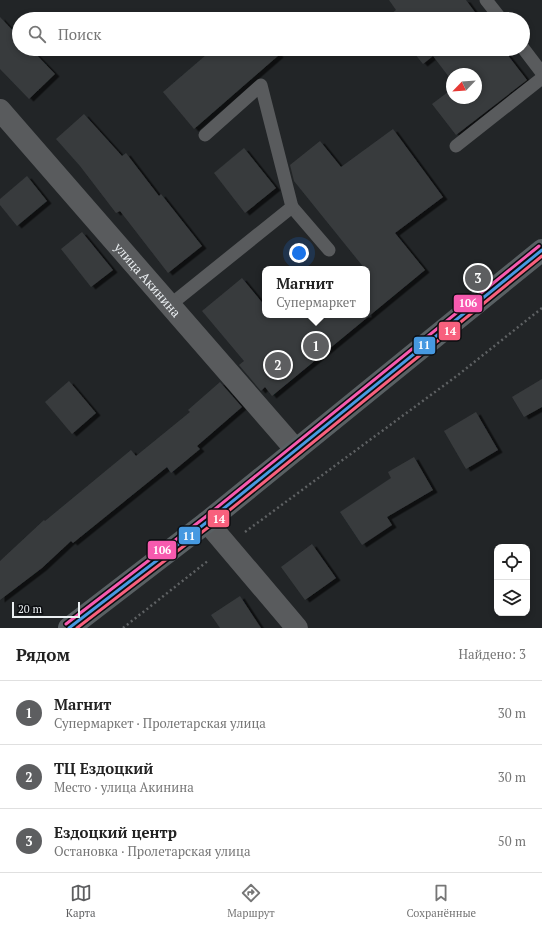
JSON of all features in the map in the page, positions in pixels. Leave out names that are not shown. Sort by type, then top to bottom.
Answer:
[{"type":"main road","points":[[70,628],[207,522],[542,250]]},
{"type":"street","name":"улица Акинина","points":[[0,110],[296,450]]},
{"type":"street","points":[[207,522],[297,628]]},
{"type":"lane","points":[[486,0],[495,12]]},
{"type":"lane","points":[[529,56],[542,73]]},
{"type":"lane","points":[[456,146],[542,78]]},
{"type":"lane","points":[[205,135],[261,85],[292,207],[329,250]]},
{"type":"lane","points":[[170,305],[292,207]]},
{"type":"path","points":[[123,628],[227,545],[458,375],[542,308]]},
{"type":"building","points":[[389,0],[466,0],[475,12],[393,12],[396,10]]},
{"type":"building","points":[[0,17],[12,30],[12,56],[38,56],[55,74],[29,99],[0,69]]},
{"type":"building","points":[[205,56],[278,56],[194,129],[163,92]]},
{"type":"building","points":[[417,56],[433,56],[423,64]]},
{"type":"building","points":[[433,56],[508,56],[527,80],[456,135],[432,104],[446,94],[446,104],[482,104],[482,68],[446,68],[446,73]]},
{"type":"building","points":[[84,114],[122,156],[126,153],[159,196],[161,194],[202,246],[168,273],[120,211],[116,213],[80,166],[56,139]]},
{"type":"building","points":[[393,129],[443,197],[395,233],[425,270],[370,315],[370,266],[363,266],[294,181],[290,165],[320,141],[341,167]]},
{"type":"building","points":[[244,148],[276,188],[245,213],[214,173]]},
{"type":"building","points":[[27,176],[47,201],[17,226],[0,205],[0,199]]},
{"type":"building","points":[[82,232],[113,270],[91,287],[61,249]]},
{"type":"building","points":[[242,278],[262,302],[262,318],[367,318],[272,396],[265,387],[261,391],[239,365],[244,361],[202,311]]},
{"type":"building","points":[[542,379],[542,407],[524,417],[512,397]]},
{"type":"building","points":[[69,381],[96,413],[72,434],[45,402]]},
{"type":"building","points":[[220,382],[242,407],[197,446],[200,449],[171,473],[167,467],[73,543],[71,541],[42,568],[0,600],[0,561],[44,520],[45,521],[131,450],[136,456],[190,412],[188,410]]},
{"type":"building","points":[[476,412],[498,450],[466,469],[444,431]]},
{"type":"building","points":[[414,457],[433,490],[387,517],[392,525],[362,545],[340,512],[391,478],[388,472]]},
{"type":"building","points":[[312,544],[336,578],[305,600],[281,567]]},
{"type":"building","points":[[240,596],[261,628],[220,628],[211,615]]},
{"type":"transit line","name":"106","points":[[66,624],[204,518],[539,246]]},
{"type":"transit line","name":"11","points":[[69,628],[207,522],[542,250]]},
{"type":"transit line","name":"14","points":[[77,628],[210,526],[542,256]]},
{"type":"place","name":"Ездоцкий центр","points":[[478,278]]},
{"type":"place","name":"Магнит","points":[[316,346]]},
{"type":"place","name":"ТЦ Ездоцкий","points":[[278,365]]}]
